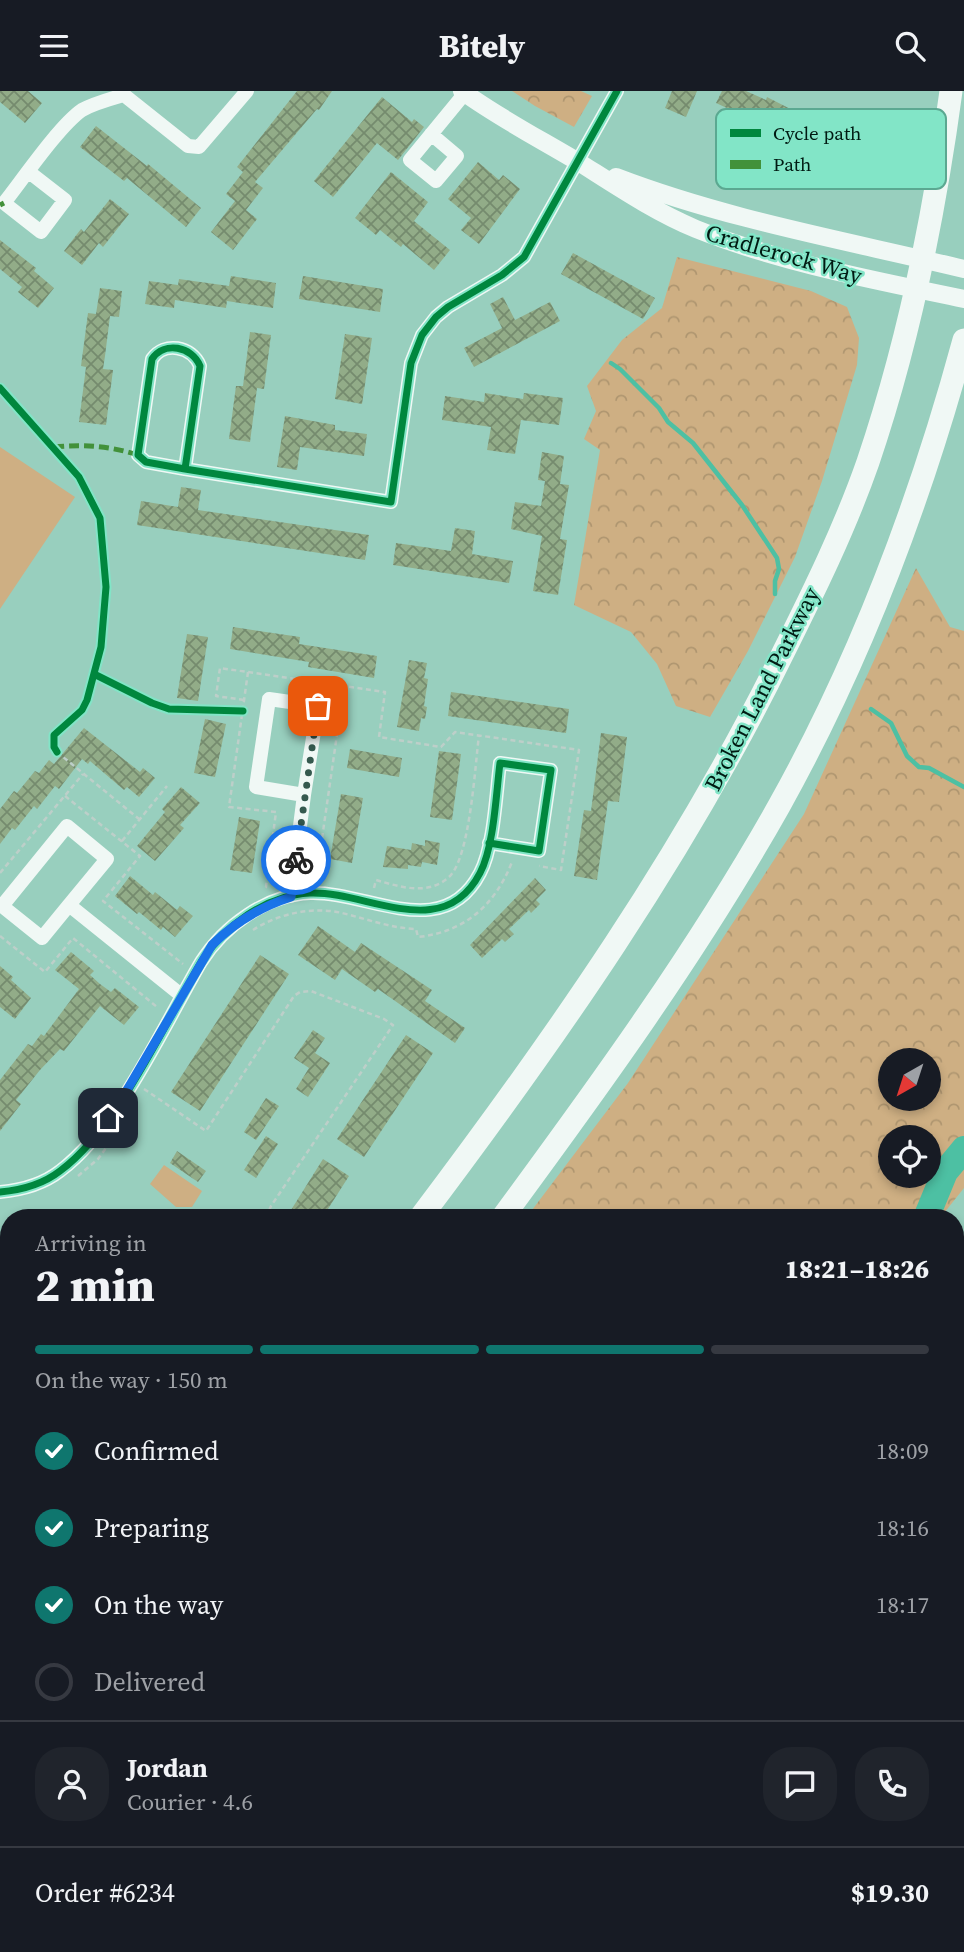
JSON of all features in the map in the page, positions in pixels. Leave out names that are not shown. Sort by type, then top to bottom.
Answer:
[{"type":"main road","name":"Broken Land Parkway","points":[[946,128],[951,91]]},
{"type":"main road","name":"Broken Land Parkway","points":[[427,1209],[628,926],[684,837],[757,706],[841,530],[868,462],[918,289],[936,189]]},
{"type":"main road","points":[[508,1209],[681,965],[779,805],[857,649],[894,559],[922,483],[964,340]]},
{"type":"street","points":[[29,172],[71,121],[82,111],[99,103],[124,95],[188,146],[199,147],[247,91]]},
{"type":"street","points":[[185,469],[200,366],[197,359],[186,350],[166,347],[160,349],[152,359],[137,449],[138,455],[146,463],[391,502],[411,363],[422,334],[448,307],[502,275],[524,257],[617,91]]},
{"type":"street","points":[[431,134],[463,92]]},
{"type":"street","name":"Cradlerock Way","points":[[463,92],[514,126],[643,203],[716,236],[791,259],[964,299]]},
{"type":"street","name":"Cradlerock Way","points":[[577,162],[700,205],[796,231],[964,269]]},
{"type":"street","points":[[292,890],[318,706],[269,699],[256,787],[304,795]]},
{"type":"street","points":[[0,1192],[32,1187],[44,1181],[60,1171],[96,1135],[120,1102],[212,945],[225,932],[255,910],[292,890],[411,911],[447,907],[461,898],[475,881],[486,860],[500,763],[551,770],[539,851],[489,843]]},
{"type":"street","points":[[67,826],[107,859],[69,905],[42,938],[2,906],[67,826]]},
{"type":"street","points":[[69,905],[181,995]]},
{"type":"path","points":[[244,700],[216,696],[220,668],[385,692],[379,737],[441,747],[455,732],[579,750],[561,870],[536,866]]},
{"type":"path","points":[[248,672],[229,807],[276,812],[266,887],[258,893]]},
{"type":"path","points":[[266,884],[276,889],[292,890],[316,880],[344,686]]},
{"type":"path","points":[[367,887],[374,889],[376,880],[403,888],[420,889],[442,882],[453,873],[465,844],[479,735]]},
{"type":"path","points":[[57,752],[139,819]]},
{"type":"path","points":[[0,873],[83,773]]},
{"type":"path","points":[[122,841],[167,786]]},
{"type":"path","points":[[65,796],[140,856],[103,901],[182,965],[188,957]]},
{"type":"path","points":[[246,935],[285,916],[324,911],[339,912],[402,929],[416,929],[418,937],[445,932],[460,926],[484,908],[504,881],[512,862],[486,860]]},
{"type":"path","points":[[0,936],[45,972],[73,937],[158,1007]]},
{"type":"path","points":[[144,1090],[206,1131],[294,996],[300,992],[311,991],[393,1025],[270,1209]]},
{"type":"path","points":[[70,1182],[98,1159],[122,1129],[128,1116]]},
{"type":"green space","points":[[512,91],[581,91],[592,96],[574,127]]},
{"type":"green space","points":[[677,257],[811,291],[847,307],[859,338],[857,365],[822,481],[795,557],[748,651],[710,717],[676,706],[657,664],[631,632],[574,605],[600,450],[584,439],[596,411],[587,386],[622,340],[662,308]]},
{"type":"green space","points":[[0,447],[75,497],[0,609]]},
{"type":"green space","points":[[916,568],[950,627],[964,631],[964,1188],[947,1209],[533,1209],[628,1083],[804,814]]},
{"type":"green space","points":[[164,1165],[202,1191],[192,1207],[176,1207],[150,1184]]},
{"type":"building","points":[[0,91],[28,91],[42,103],[25,123],[0,102]]},
{"type":"building","points":[[297,91],[332,91],[319,110],[317,109],[255,182],[263,188],[246,210],[257,219],[233,250],[211,232],[235,201],[226,194],[243,172],[237,167]]},
{"type":"building","points":[[672,91],[697,91],[686,117],[665,108]]},
{"type":"building","points":[[722,91],[746,91],[766,100],[767,97],[790,109],[729,109],[716,103]]},
{"type":"building","points":[[382,97],[412,122],[414,119],[424,127],[398,160],[377,143],[333,197],[314,181]]},
{"type":"building","points":[[96,126],[201,208],[186,227],[127,178],[124,181],[80,147]]},
{"type":"building","points":[[478,162],[499,180],[503,175],[520,189],[479,244],[461,230],[471,218],[448,199]]},
{"type":"building","points":[[391,172],[428,202],[414,221],[450,250],[434,270],[403,244],[401,247],[380,230],[376,235],[355,218]]},
{"type":"building","points":[[110,199],[129,214],[103,247],[99,243],[82,265],[64,251],[81,229],[84,232]]},
{"type":"building","points":[[0,240],[36,268],[34,271],[54,288],[38,308],[18,292],[22,287],[0,269]]},
{"type":"building","points":[[573,253],[655,298],[643,319],[561,274]]},
{"type":"building","points":[[231,276],[276,283],[273,308],[227,301],[226,308],[175,300],[174,308],[145,304],[149,281],[178,285],[179,279],[229,286]]},
{"type":"building","points":[[303,276],[383,289],[380,312],[299,299]]},
{"type":"building","points":[[100,288],[122,291],[119,317],[110,316],[103,369],[113,370],[106,425],[79,422],[86,367],[81,366],[88,313],[96,314]]},
{"type":"building","points":[[503,297],[515,320],[550,302],[560,321],[474,367],[464,348],[502,328],[490,304]]},
{"type":"building","points":[[250,332],[271,335],[264,389],[257,388],[250,442],[229,439],[236,386],[243,386]]},
{"type":"building","points":[[345,334],[372,338],[362,404],[335,399]]},
{"type":"building","points":[[485,393],[523,399],[524,393],[563,398],[559,425],[521,420],[515,454],[487,450],[491,427],[442,420],[445,396],[484,402]]},
{"type":"building","points":[[285,416],[335,425],[335,430],[367,434],[364,456],[300,447],[297,470],[277,467]]},
{"type":"building","points":[[542,452],[564,456],[560,484],[569,485],[560,539],[567,540],[558,595],[533,591],[542,536],[511,529],[515,502],[541,506],[545,481],[538,480]]},
{"type":"building","points":[[181,487],[201,490],[198,510],[369,535],[365,560],[137,525],[141,501],[178,507]]},
{"type":"building","points":[[455,528],[475,531],[472,554],[513,561],[509,583],[393,565],[396,543],[451,551]]},
{"type":"building","points":[[233,627],[300,637],[299,644],[377,656],[374,678],[308,667],[309,662],[230,649]]},
{"type":"building","points":[[187,634],[208,637],[198,701],[177,698]]},
{"type":"building","points":[[409,660],[427,663],[424,678],[428,679],[424,706],[427,707],[425,719],[421,718],[419,731],[397,727]]},
{"type":"building","points":[[451,692],[569,709],[566,733],[448,716]]},
{"type":"building","points":[[205,719],[226,724],[215,777],[194,773]]},
{"type":"building","points":[[84,728],[140,772],[143,768],[155,778],[139,797],[127,787],[124,790],[90,761],[88,764],[82,759],[59,789],[55,786],[37,809],[34,806],[0,844],[0,809],[35,771],[39,773],[49,760],[54,764]]},
{"type":"building","points":[[601,733],[627,737],[619,802],[608,801],[597,880],[574,876],[584,810],[591,811]]},
{"type":"building","points":[[350,749],[402,758],[399,777],[347,768]]},
{"type":"building","points":[[439,751],[461,754],[452,820],[430,817]]},
{"type":"building","points":[[181,787],[200,803],[180,825],[184,828],[155,861],[137,846],[165,812],[162,809]]},
{"type":"building","points":[[341,794],[363,798],[352,863],[330,859]]},
{"type":"building","points":[[239,817],[260,821],[252,873],[230,870]]},
{"type":"building","points":[[425,840],[440,843],[437,865],[422,862],[421,867],[408,865],[408,869],[383,867],[387,846],[411,850],[412,843],[425,846]]},
{"type":"building","points":[[130,876],[153,895],[155,892],[177,910],[180,906],[193,916],[175,937],[163,927],[161,930],[139,912],[137,914],[115,896]]},
{"type":"building","points":[[535,878],[546,890],[536,900],[540,904],[531,913],[529,910],[509,929],[514,934],[505,942],[502,939],[482,958],[470,945]]},
{"type":"building","points":[[318,926],[355,952],[361,943],[432,990],[425,1001],[465,1028],[455,1043],[378,989],[375,992],[342,969],[335,980],[298,955]]},
{"type":"building","points":[[71,952],[94,971],[90,975],[100,984],[111,992],[115,988],[139,1007],[124,1025],[100,1006],[64,1051],[60,1049],[16,1100],[21,1104],[0,1131],[0,1080],[28,1044],[32,1046],[41,1034],[44,1036],[79,989],[55,970]]},
{"type":"building","points":[[260,955],[289,974],[200,1111],[171,1092]]},
{"type":"building","points":[[0,966],[31,998],[15,1019],[0,1007]]},
{"type":"building","points":[[313,1030],[325,1038],[315,1053],[330,1063],[308,1097],[296,1089],[309,1068],[294,1058]]},
{"type":"building","points":[[406,1035],[433,1053],[364,1157],[337,1139]]},
{"type":"building","points":[[266,1098],[279,1106],[256,1140],[244,1132]]},
{"type":"building","points":[[266,1136],[278,1144],[256,1178],[244,1170]]},
{"type":"building","points":[[177,1151],[206,1171],[198,1182],[170,1163]]},
{"type":"building","points":[[323,1159],[349,1176],[328,1209],[292,1209]]},
{"type":"waterway","points":[[611,363],[659,408],[668,422],[693,443],[742,505],[777,558],[779,569],[775,594]]},
{"type":"waterway","points":[[871,709],[891,723],[907,756],[919,767],[929,768],[964,787]]},
{"type":"waterway","points":[[930,1209],[945,1172],[964,1149]]},
{"type":"marked path","points":[[0,205],[4,203]]},
{"type":"marked path","points":[[54,447],[97,447],[138,455]]},
{"type":"cycle path","points":[[185,469],[146,462],[138,455],[152,359],[157,353],[170,348],[178,348],[191,354],[200,366],[185,469],[391,502],[411,363],[422,335],[448,307],[502,275],[524,257],[617,91]]},
{"type":"cycle path","points":[[0,388],[79,477],[100,518],[106,587],[101,647],[82,710],[54,735],[57,752]]},
{"type":"cycle path","points":[[94,674],[169,709],[243,711]]},
{"type":"cycle path","points":[[0,1192],[24,1188],[46,1180],[81,1152],[120,1103],[201,962],[234,925],[262,906],[294,895],[310,893],[332,894],[403,909],[425,910],[446,906],[464,894],[485,862],[496,805],[500,763],[551,770],[539,851],[489,843]]},
{"type":"way so far","points":[[296,860],[318,706]]},
{"type":"route","points":[[108,1118],[212,945],[255,910],[291,897],[296,860]]}]
